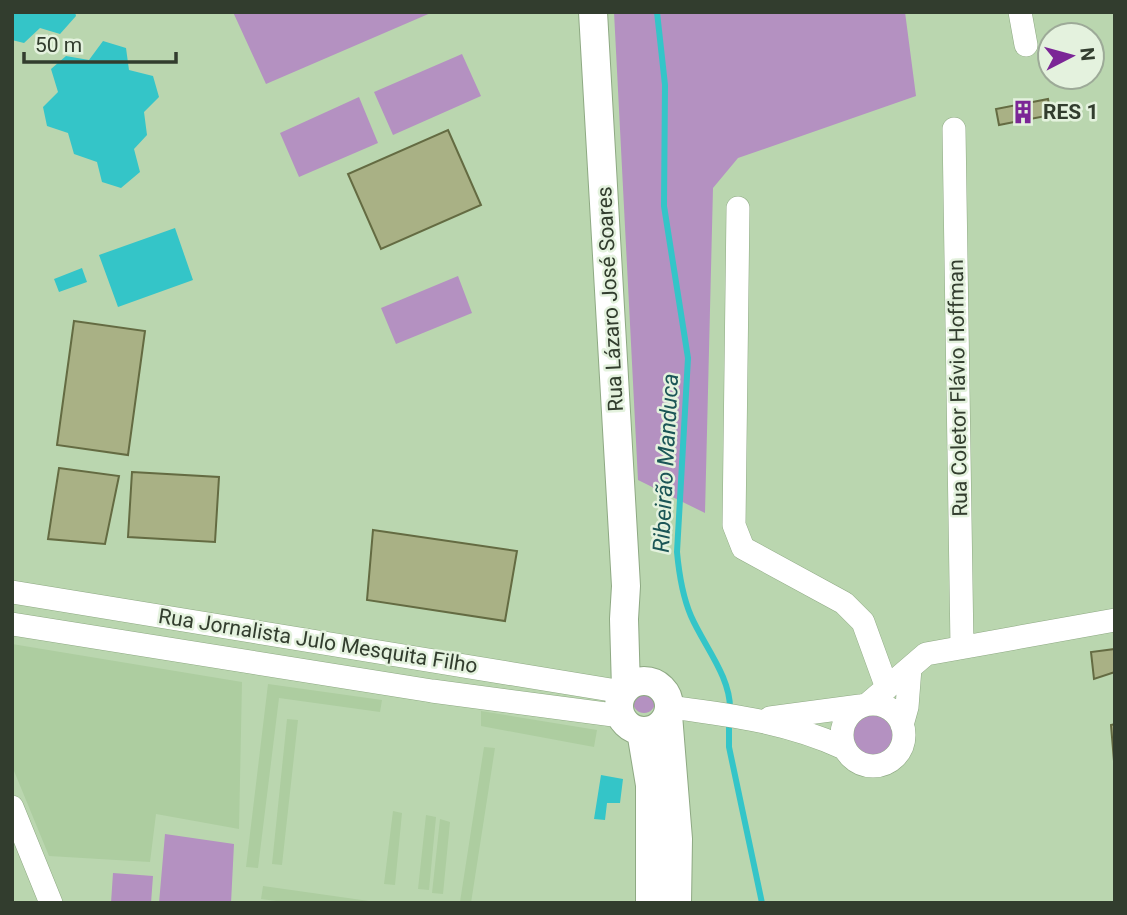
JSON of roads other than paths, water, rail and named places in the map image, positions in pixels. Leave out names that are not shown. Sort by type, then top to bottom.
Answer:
[{"type":"main road","name":"Rua Lázaro José Soares","points":[[593,12],[632,702],[650,785],[650,903]]},
{"type":"main road","points":[[669,711],[657,728],[632,702],[665,691],[669,711],[678,839],[677,903]]},
{"type":"street","points":[[1020,12],[1026,45]]},
{"type":"street","name":"Rua Coletor Flávio Hoffman","points":[[954,129],[962,647]]},
{"type":"street","points":[[738,208],[734,526],[743,548],[844,603],[863,622],[887,688]]},
{"type":"street","name":"Rua Jornalista Julo Mesquita Filho","points":[[12,592],[146,613],[632,702]]},
{"type":"street","points":[[141,645],[146,613]]},
{"type":"street","points":[[844,748],[842,739],[845,721],[926,654],[1115,620]]},
{"type":"street","name":"Rua Jornalista Julo Mesquita Filho","points":[[12,624],[432,691],[632,702]]},
{"type":"street","points":[[669,711],[756,718],[809,733],[844,748],[857,762],[865,765],[884,764],[898,752],[904,735],[902,725],[907,707],[909,668]]},
{"type":"street","points":[[756,718],[864,705],[886,706],[902,725]]},
{"type":"street","points":[[12,807],[51,903]]},
{"type":"water","points":[[12,12],[75,12],[76,16],[60,34],[40,28],[24,43],[12,40]]},
{"type":"water","points":[[103,41],[126,48],[129,70],[153,76],[159,97],[144,112],[147,135],[134,149],[140,172],[121,188],[102,182],[97,162],[74,154],[68,133],[47,126],[43,107],[58,92],[51,69],[66,56],[89,60]]},
{"type":"water","points":[[175,228],[193,280],[118,307],[99,255]]},
{"type":"water","points":[[82,268],[87,282],[59,292],[54,279]]},
{"type":"water","points":[[601,775],[623,779],[620,803],[607,803],[605,820],[594,819]]},
{"type":"waterway","name":"Ribeirão Manduca","points":[[657,12],[665,85],[664,206],[688,358],[677,552],[681,584],[688,608],[722,674],[730,710]]},
{"type":"waterway","name":"Ribeirão Manduca","points":[[729,721],[729,747],[762,903]]},
{"type":"place","name":"RES 1","points":[[1023,112]]}]
